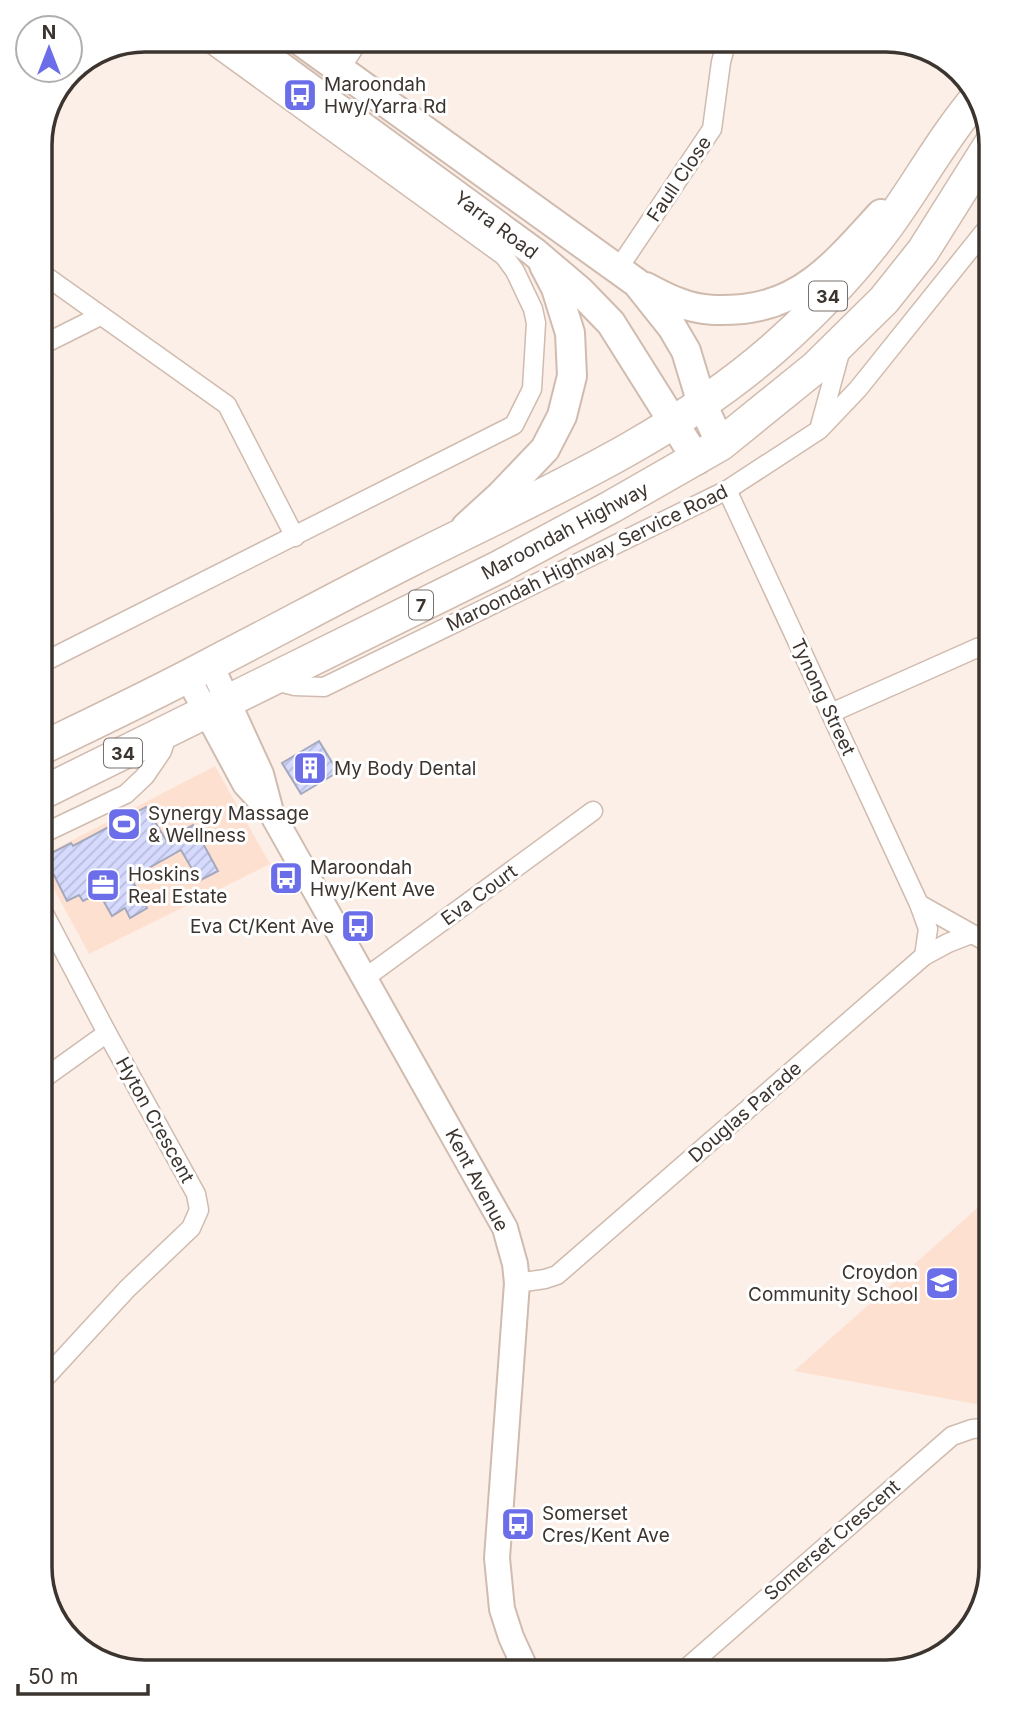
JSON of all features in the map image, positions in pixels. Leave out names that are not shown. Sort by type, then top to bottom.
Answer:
[{"type":"highway","name":"34","points":[[672,422],[702,404],[774,348],[841,284],[888,225],[955,123],[970,105]]},
{"type":"highway","name":"Maroondah Highway","points":[[53,788],[499,567],[709,452],[778,400],[843,342],[884,300],[923,251],[979,163]]},
{"type":"highway","name":"7","points":[[199,671],[596,466],[672,422]]},
{"type":"highway","name":"34","points":[[53,743],[199,671]]},
{"type":"main road","name":"Yarra Road","points":[[259,52],[421,181],[534,252],[580,291],[611,323],[672,422],[709,452]]},
{"type":"main road","name":"Yarra Road","points":[[315,52],[627,276],[672,327],[687,351],[702,404],[709,452]]},
{"type":"main road","points":[[421,181],[446,145]]},
{"type":"main road","points":[[611,323],[627,311],[627,276],[680,304],[718,312],[761,307],[797,293],[827,272],[929,164]]},
{"type":"main road","points":[[453,538],[501,495],[545,449],[562,415],[572,376],[570,333],[556,288],[534,252]]},
{"type":"main road","name":"Kent Avenue","points":[[199,671],[217,706],[261,774],[271,812],[505,1228],[517,1283],[497,1558],[502,1609],[521,1660]]},
{"type":"street","points":[[53,658],[514,425],[532,389],[536,323],[515,271],[504,256],[421,181],[224,52]]},
{"type":"street","points":[[340,71],[351,52]]},
{"type":"street","name":"Faull Close","points":[[627,276],[712,130],[724,53]]},
{"type":"street","name":"Maroondah Highway Service Road","points":[[270,680],[295,686],[324,687],[727,490],[818,430],[858,389],[979,238]]},
{"type":"street","points":[[53,281],[227,405],[295,537]]},
{"type":"street","points":[[53,340],[100,316]]},
{"type":"street","points":[[818,430],[843,342]]},
{"type":"street","name":"Tynong Street","points":[[727,490],[919,904],[928,929],[924,956]]},
{"type":"street","points":[[831,713],[979,647]]},
{"type":"street","points":[[53,829],[126,794],[145,776],[162,751],[169,730]]},
{"type":"street","name":"Eva Court","points":[[365,978],[593,811]]},
{"type":"street","points":[[919,904],[979,938]]},
{"type":"street","name":"Hyton Crescent","points":[[52,930],[196,1194],[199,1210],[191,1228],[127,1289],[52,1370]]},
{"type":"street","name":"Douglas Parade","points":[[517,1283],[557,1275],[924,956],[971,934]]},
{"type":"street","points":[[52,1072],[107,1033]]},
{"type":"street","name":"Somerset Crescent","points":[[696,1660],[952,1436],[979,1428]]},
{"type":"shaded area","points":[[215,766],[270,864],[89,954],[52,886],[53,850]]},
{"type":"shaded area","name":"Croydon Community School","points":[[979,1207],[979,1405],[794,1371]]},
{"type":"building","name":"My Body Dental","points":[[319,741],[338,772],[301,794],[282,763]]},
{"type":"building","points":[[146,807],[166,840],[193,825],[218,871],[199,881],[181,850],[131,878],[147,908],[130,918],[125,908],[112,916],[99,893],[83,901],[79,895],[67,901],[52,876],[53,853],[71,843],[73,846]]},
{"type":"place","name":"Maroondah Hwy/Yarra Rd","points":[[300,95]]},
{"type":"place","name":"My Body Dental","points":[[310,768]]},
{"type":"place","name":"Synergy Massage & Wellness","points":[[124,824]]},
{"type":"place","name":"Maroondah Hwy/Kent Ave","points":[[286,878]]},
{"type":"place","name":"Hoskins Real Estate","points":[[103,885]]},
{"type":"place","name":"Eva Ct/Kent Ave","points":[[358,926]]},
{"type":"place","name":"Croydon Community School","points":[[942,1283]]},
{"type":"place","name":"Somerset Cres/Kent Ave","points":[[518,1524]]}]
